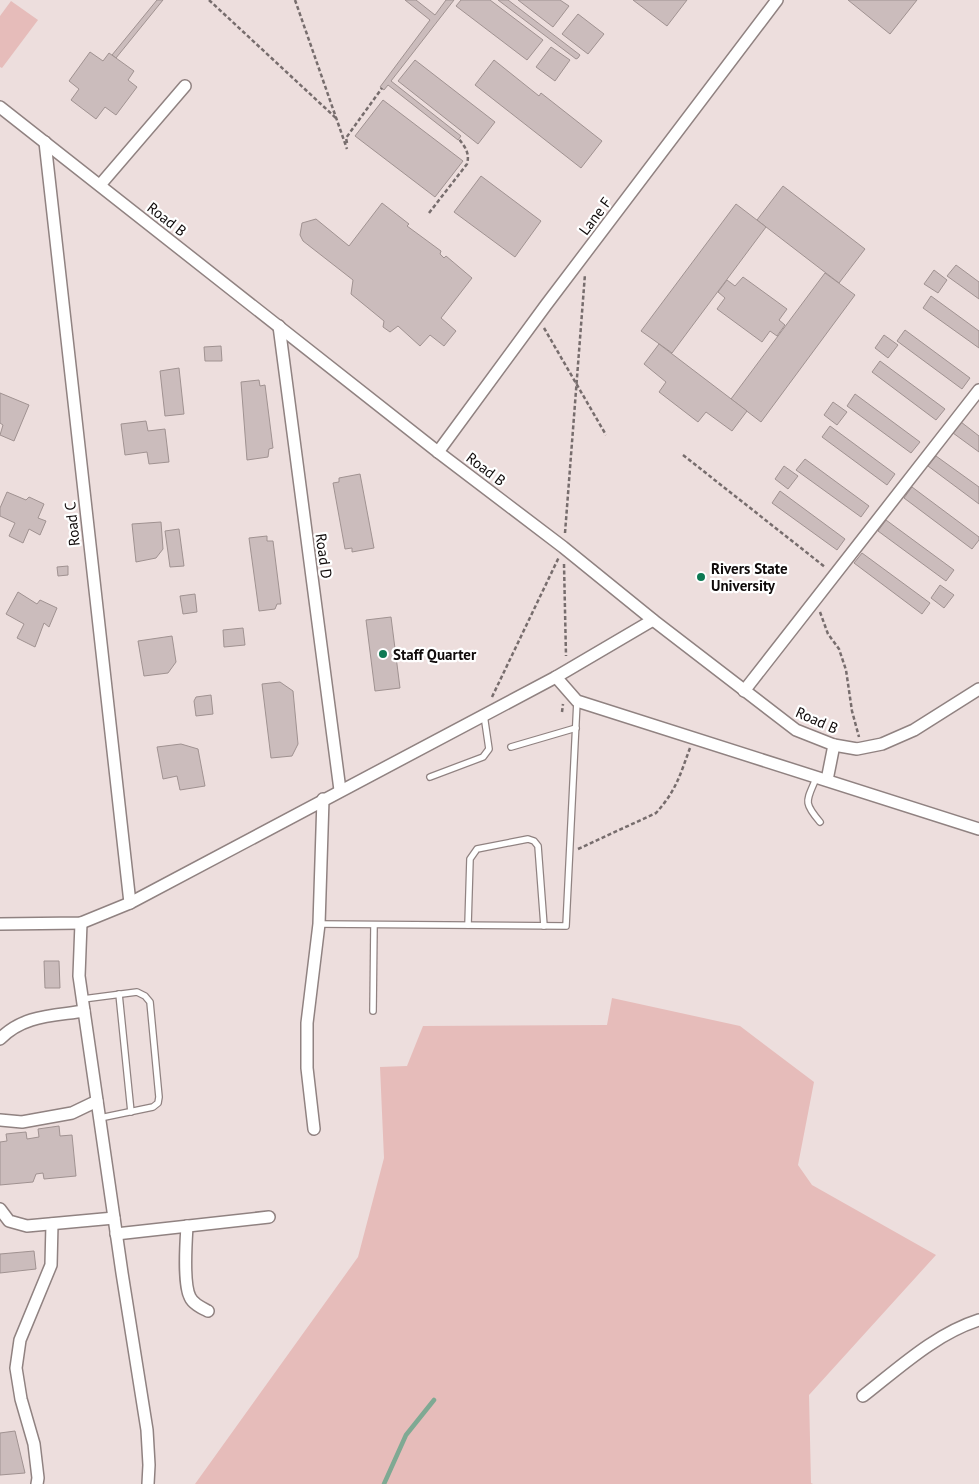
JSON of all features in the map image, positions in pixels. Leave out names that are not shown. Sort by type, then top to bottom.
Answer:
[{"type":"street","name":"Lane F","points":[[438,452],[587,250],[777,0]]},
{"type":"street","points":[[100,185],[185,86]]},
{"type":"street","name":"Road B","points":[[0,107],[438,452],[563,547],[653,620],[796,730],[834,745],[858,749],[882,744],[914,730],[979,689]]},
{"type":"street","name":"Road C","points":[[44,142],[130,903]]},
{"type":"street","name":"Road D","points":[[279,326],[340,790]]},
{"type":"street","points":[[744,691],[979,390]]},
{"type":"street","points":[[0,924],[81,923],[130,903],[556,677],[653,620]]},
{"type":"street","points":[[556,677],[577,701],[979,829]]},
{"type":"street","points":[[822,778],[834,745]]},
{"type":"street","points":[[314,1129],[307,1068],[306,1023],[319,924],[323,799]]},
{"type":"street","points":[[81,923],[79,976],[116,1234],[147,1430],[148,1484]]},
{"type":"street","points":[[0,1040],[8,1031],[26,1020],[84,1011]]},
{"type":"street","points":[[0,1120],[22,1122],[72,1113],[97,1101]]},
{"type":"street","points":[[0,1209],[9,1221],[27,1226],[114,1218]]},
{"type":"street","points":[[116,1234],[269,1217]]},
{"type":"street","points":[[37,1484],[34,1444],[21,1399],[16,1368],[20,1340],[51,1265],[52,1224]]},
{"type":"street","points":[[186,1226],[186,1277],[190,1297],[196,1304],[208,1312]]},
{"type":"street","points":[[863,1396],[926,1347],[963,1325],[979,1320]]},
{"type":"lane","points":[[319,924],[566,926],[577,701]]},
{"type":"lane","points":[[430,777],[487,754],[489,749],[484,715]]},
{"type":"lane","points":[[511,747],[576,728]]},
{"type":"lane","points":[[820,822],[808,808],[808,799],[822,778]]},
{"type":"lane","points":[[468,925],[470,859],[477,849],[528,840],[534,841],[538,846],[544,926]]},
{"type":"lane","points":[[373,1011],[374,925]]},
{"type":"lane","points":[[82,999],[137,992],[145,996],[150,1002],[158,1103],[153,1107],[100,1118]]},
{"type":"lane","points":[[119,994],[131,1112]]},
{"type":"path","points":[[208,0],[337,118]]},
{"type":"path","points":[[295,0],[347,149],[346,138],[382,88]]},
{"type":"path","points":[[430,213],[467,164],[469,158],[467,150],[459,139]]},
{"type":"path","points":[[567,671],[563,547],[587,250]]},
{"type":"path","points":[[538,316],[606,435]]},
{"type":"path","points":[[682,455],[835,575]]},
{"type":"path","points":[[484,715],[563,547]]},
{"type":"path","points":[[816,599],[828,634],[839,649],[846,670],[852,711],[861,748]]},
{"type":"path","points":[[562,712],[565,687]]},
{"type":"path","points":[[569,852],[656,813],[666,803],[676,786],[695,738]]},
{"type":"shaded area","points":[[11,1],[38,20],[2,68],[0,67],[0,16]]},
{"type":"shaded area","points":[[612,998],[740,1026],[814,1082],[798,1165],[812,1185],[936,1255],[809,1395],[811,1483],[813,1484],[195,1484],[358,1257],[384,1158],[380,1067],[407,1066],[423,1026],[607,1025]]},
{"type":"building","points":[[157,0],[163,0],[116,58],[112,55]]},
{"type":"building","points":[[405,0],[416,0],[435,15],[446,0],[454,0],[391,81],[461,136],[458,140],[388,85],[384,90],[380,87],[430,20]]},
{"type":"building","points":[[461,0],[490,0],[543,40],[527,60],[456,6]]},
{"type":"building","points":[[498,0],[508,0],[580,55],[578,58],[576,59]]},
{"type":"building","points":[[518,0],[560,0],[569,6],[553,27]]},
{"type":"building","points":[[633,0],[687,0],[667,26]]},
{"type":"building","points":[[848,0],[917,0],[890,34]]},
{"type":"building","points":[[578,14],[604,34],[588,54],[562,34]]},
{"type":"building","points":[[551,47],[570,60],[555,81],[536,67]]},
{"type":"building","points":[[90,52],[103,61],[109,53],[134,71],[128,80],[137,87],[116,115],[105,107],[96,119],[71,100],[79,89],[69,81]]},
{"type":"building","points":[[415,60],[495,122],[478,144],[398,81]]},
{"type":"building","points":[[494,60],[539,96],[541,93],[602,141],[581,168],[475,85]]},
{"type":"building","points":[[383,100],[463,161],[435,197],[355,136]]},
{"type":"building","points":[[481,176],[541,221],[515,257],[454,212]]},
{"type":"building","points":[[783,186],[865,249],[839,283],[757,220]]},
{"type":"building","points":[[382,203],[409,224],[407,226],[441,251],[440,254],[444,258],[446,256],[472,278],[441,318],[456,331],[444,346],[430,335],[420,346],[398,326],[390,332],[383,327],[384,321],[351,294],[353,280],[303,241],[300,235],[302,223],[316,219],[349,246]]},
{"type":"building","points":[[736,204],[766,227],[672,353],[641,331]]},
{"type":"building","points":[[956,265],[979,282],[979,299],[947,276]]},
{"type":"building","points":[[934,270],[947,280],[938,293],[924,284]]},
{"type":"building","points":[[825,273],[855,295],[761,422],[731,399]]},
{"type":"building","points":[[743,277],[787,309],[779,320],[785,325],[777,336],[770,331],[762,342],[717,309],[725,298],[718,292],[727,280],[735,286]]},
{"type":"building","points":[[931,296],[979,331],[979,348],[923,308]]},
{"type":"building","points":[[905,330],[970,378],[962,389],[897,341]]},
{"type":"building","points":[[884,335],[898,345],[888,358],[875,348]]},
{"type":"building","points":[[659,344],[747,411],[732,431],[706,412],[698,422],[659,392],[666,382],[644,364]]},
{"type":"building","points":[[221,346],[222,361],[205,361],[204,347]]},
{"type":"building","points":[[880,361],[945,409],[936,420],[872,372]]},
{"type":"building","points":[[179,368],[184,414],[165,416],[160,371]]},
{"type":"building","points":[[259,380],[260,386],[265,385],[273,448],[269,449],[268,457],[247,460],[241,382]]},
{"type":"building","points":[[0,393],[29,405],[14,441],[0,435],[3,425],[0,423]]},
{"type":"building","points":[[855,394],[920,442],[911,453],[847,406]]},
{"type":"building","points":[[833,402],[847,412],[837,425],[824,415]]},
{"type":"building","points":[[146,421],[148,431],[165,429],[169,462],[149,464],[147,452],[125,455],[121,424]]},
{"type":"building","points":[[961,422],[979,436],[979,452],[953,433]]},
{"type":"building","points":[[830,426],[895,474],[887,485],[822,437]]},
{"type":"building","points":[[936,456],[979,487],[979,504],[928,466]]},
{"type":"building","points":[[805,459],[869,506],[861,517],[796,470]]},
{"type":"building","points":[[784,466],[798,476],[788,489],[775,479]]},
{"type":"building","points":[[360,474],[374,548],[352,552],[352,548],[345,549],[333,483],[339,482],[339,478]]},
{"type":"building","points":[[912,487],[979,537],[979,540],[972,549],[904,498]]},
{"type":"building","points":[[780,491],[845,539],[837,550],[772,503]]},
{"type":"building","points":[[7,492],[26,500],[29,497],[44,504],[38,518],[46,521],[40,535],[29,529],[23,543],[9,536],[15,523],[0,516],[0,508]]},
{"type":"building","points":[[886,520],[954,570],[946,581],[878,531]]},
{"type":"building","points":[[161,522],[163,549],[156,558],[136,562],[132,524]]},
{"type":"building","points":[[179,529],[184,566],[170,567],[165,531]]},
{"type":"building","points":[[267,536],[267,541],[273,541],[281,604],[277,604],[275,609],[259,611],[249,538]]},
{"type":"building","points":[[862,553],[930,603],[922,614],[854,563]]},
{"type":"building","points":[[68,566],[68,575],[58,576],[57,567]]},
{"type":"building","points":[[940,585],[954,595],[944,608],[931,598]]},
{"type":"building","points":[[18,592],[37,604],[40,600],[57,608],[49,627],[44,623],[35,647],[17,638],[24,624],[6,614]]},
{"type":"building","points":[[195,594],[197,612],[183,614],[180,596]]},
{"type":"building","name":"Staff Quarter","points":[[391,617],[400,688],[375,691],[366,620]]},
{"type":"building","points":[[243,628],[245,645],[224,647],[223,630]]},
{"type":"building","points":[[172,636],[176,662],[168,673],[144,676],[138,641]]},
{"type":"building","points":[[280,682],[293,691],[298,744],[292,756],[271,758],[262,684]]},
{"type":"building","points":[[211,695],[213,714],[196,716],[194,701],[196,697]]},
{"type":"building","points":[[181,744],[198,749],[205,786],[180,790],[177,776],[163,779],[157,747]]},
{"type":"building","points":[[44,961],[59,961],[60,988],[45,988]]},
{"type":"building","points":[[59,1126],[60,1136],[72,1135],[76,1176],[44,1179],[43,1173],[36,1174],[33,1182],[0,1185],[0,1142],[7,1141],[6,1134],[26,1132],[27,1139],[39,1137],[38,1129]]},
{"type":"building","points":[[34,1251],[36,1269],[0,1273],[0,1254]]},
{"type":"building","points":[[15,1431],[25,1473],[0,1475],[0,1433]]},
{"type":"waterway","points":[[384,1484],[406,1435],[434,1400]]},
{"type":"place","name":"Rivers State University","points":[[701,577]]},
{"type":"place","name":"Staff Quarter","points":[[383,654]]}]
